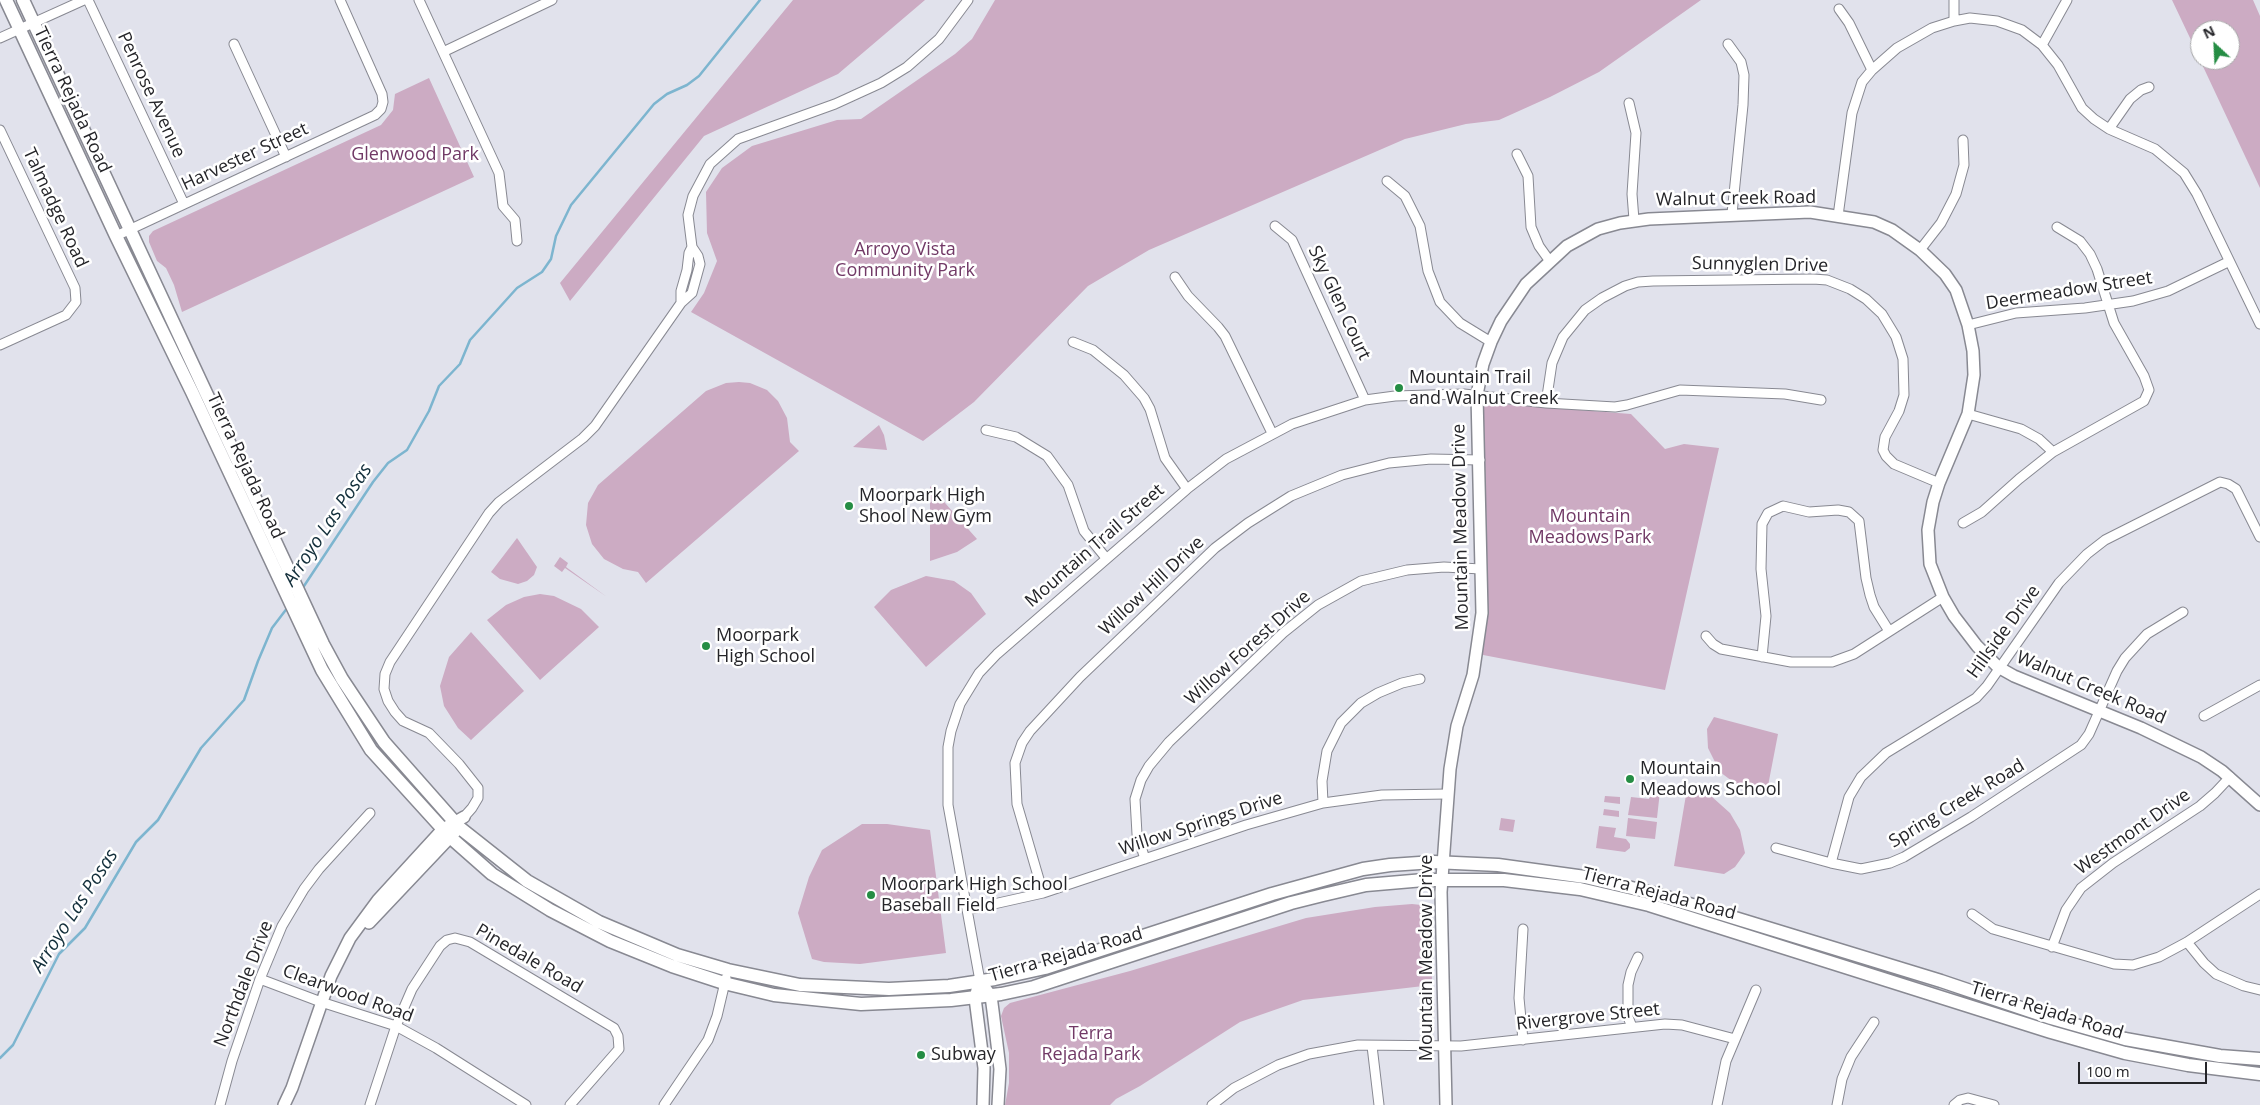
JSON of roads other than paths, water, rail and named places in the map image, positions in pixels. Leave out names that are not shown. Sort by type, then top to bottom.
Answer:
[{"type":"main road","name":"Tierra Rejada Road","points":[[6,0],[116,236],[192,392],[273,568],[371,750],[446,833],[492,874],[573,922],[639,953],[724,983],[774,995],[861,1004],[890,1004],[975,998],[1010,993],[1064,978],[1282,906],[1366,886],[1442,880],[1523,882],[1599,893],[1649,905],[2051,1032],[2124,1053],[2188,1065],[2260,1074]]},
{"type":"main road","name":"Tierra Rejada Road","points":[[23,0],[281,554],[337,684],[384,742],[460,822],[504,864],[558,900],[637,940],[677,955],[728,970],[800,985],[858,989],[949,986],[1045,968],[1333,876],[1390,865],[1444,862],[1533,869],[1603,880],[1733,917],[1941,981],[2051,1018],[2125,1039],[2211,1054],[2260,1059]]},
{"type":"street","points":[[0,38],[84,0]]},
{"type":"street","name":"Penrose Avenue","points":[[88,0],[184,204]]},
{"type":"street","name":"Harvester Street","points":[[116,236],[375,115],[381,109],[383,102],[382,94],[340,0]]},
{"type":"street","points":[[419,0],[499,172],[503,206],[515,220],[517,241]]},
{"type":"street","points":[[443,52],[552,0]]},
{"type":"street","points":[[284,1105],[341,954],[360,922],[378,900],[446,833],[460,822],[478,798],[478,788],[459,764],[429,733],[403,720],[395,712],[388,701],[384,689],[385,674],[390,662],[489,513],[499,502],[583,438],[595,426],[681,303],[692,293],[700,264],[698,256],[692,247],[688,215],[693,196],[710,164],[724,149],[738,139],[826,108],[881,83],[907,66],[939,39],[968,0]]},
{"type":"street","points":[[1954,0],[1954,21]]},
{"type":"street","points":[[2042,45],[2067,0]]},
{"type":"street","points":[[1839,9],[1849,23],[1872,70]]},
{"type":"street","points":[[1838,216],[1852,112],[1862,82],[1872,70],[1897,48],[1914,38],[1954,21],[1970,18],[1997,21],[2022,30],[2042,45],[2058,65],[2082,108],[2109,129],[2155,149],[2184,174],[2196,194],[2260,324]]},
{"type":"street","points":[[234,44],[286,157]]},
{"type":"street","points":[[1728,44],[1741,62],[1744,81],[1732,214]]},
{"type":"street","points":[[2109,129],[2130,100],[2149,87]]},
{"type":"street","points":[[1629,102],[1636,133],[1632,194],[1634,220]]},
{"type":"street","name":"Talmadge Road","points":[[0,130],[75,288],[76,302],[66,315],[0,345]]},
{"type":"street","points":[[1920,250],[1941,223],[1956,194],[1965,158],[1963,140]]},
{"type":"street","points":[[1517,154],[1528,176],[1531,227],[1538,246],[1549,260]]},
{"type":"street","points":[[1387,181],[1405,196],[1420,226],[1428,271],[1440,302],[1460,323],[1492,342]]},
{"type":"street","name":"Walnut Creek Road","points":[[1477,395],[1483,364],[1492,342],[1510,306],[1526,284],[1549,260],[1567,246],[1598,229],[1634,220],[1732,214],[1810,212],[1882,225],[1920,250],[1951,281],[1968,324],[1973,351],[1974,375],[1968,414],[1940,483],[1929,518],[1928,547],[1930,564],[1943,597],[1967,635],[1998,667],[2014,676],[2172,742],[2201,757],[2230,777],[2260,805]]},
{"type":"street","name":"Sky Glen Court","points":[[1275,226],[1292,240],[1365,400]]},
{"type":"street","points":[[1963,523],[1982,512],[2018,479],[2053,452],[2139,405],[2147,397],[2149,387],[2114,323],[2097,269],[2090,254],[2080,241],[2057,227]]},
{"type":"street","name":"Deermeadow Street","points":[[1968,324],[2016,313],[2133,301],[2168,291],[2228,262]]},
{"type":"street","points":[[1175,277],[1188,296],[1214,321],[1225,336],[1272,433]]},
{"type":"street","name":"Sunnyglen Drive","points":[[1546,403],[1552,363],[1564,337],[1585,310],[1602,298],[1625,286],[1638,282],[1653,281],[1827,280],[1850,288],[1866,299],[1888,322],[1900,350],[1904,395],[1899,411],[1885,436],[1883,450],[1886,456],[1894,464],[1940,483]]},
{"type":"street","points":[[1072,342],[1093,350],[1124,375],[1144,398],[1164,458],[1187,490]]},
{"type":"street","name":"Mountain Trail Street","points":[[998,1105],[1000,1069],[991,996],[980,981],[948,805],[948,747],[958,709],[968,690],[990,660],[1106,558],[1226,459],[1272,433],[1318,414],[1365,400],[1432,393],[1614,407],[1680,390],[1785,394],[1821,400]]},
{"type":"street","name":"Mountain Meadow Drive","points":[[1446,1105],[1442,880],[1448,794],[1457,726],[1478,654],[1482,613],[1480,460],[1477,395]]},
{"type":"street","points":[[1968,414],[2020,429],[2038,439],[2053,452]]},
{"type":"street","points":[[986,430],[1016,436],[1047,456],[1068,485],[1084,531],[1106,558]]},
{"type":"street","name":"Willow Hill Drive","points":[[1043,893],[1017,804],[1015,763],[1022,743],[1036,723],[1080,677],[1215,548],[1248,523],[1291,496],[1342,475],[1389,463],[1431,459],[1480,460]]},
{"type":"street","name":"Hillside Drive","points":[[1831,863],[1849,797],[1861,777],[1886,754],[1976,698],[1987,686],[1998,667],[2059,583],[2087,554],[2113,534],[2217,483],[2228,484],[2242,497],[2260,537]]},
{"type":"street","points":[[1762,657],[1766,616],[1761,570],[1762,529],[1764,518],[1768,513],[1782,506],[1809,512],[1838,510],[1850,512],[1854,515],[1860,524],[1866,578],[1870,595],[1874,607],[1889,631]]},
{"type":"street","name":"Willow Forest Drive","points":[[1145,859],[1137,834],[1135,799],[1141,780],[1149,766],[1169,742],[1291,627],[1332,596],[1361,581],[1421,569],[1481,568]]},
{"type":"street","points":[[1706,636],[1721,649],[1791,662],[1832,662],[1854,654],[1943,597]]},
{"type":"street","name":"Spring Creek Road","points":[[1776,848],[1851,868],[1872,868],[1904,857],[1971,817],[2074,751],[2090,734],[2117,671],[2125,658],[2151,631],[2183,612]]},
{"type":"street","points":[[1322,803],[1322,781],[1326,751],[1341,723],[1361,703],[1378,692],[1420,680]]},
{"type":"street","points":[[2204,716],[2260,686]]},
{"type":"street","name":"Westmont Drive","points":[[2052,947],[2066,910],[2082,888],[2113,863],[2200,806],[2230,777]]},
{"type":"street","name":"Willow Springs Drive","points":[[967,910],[1043,893],[1246,825],[1322,803],[1382,795],[1448,794]]},
{"type":"street","name":"Northdale Drive","points":[[220,1105],[232,1061],[260,979],[282,926],[304,889],[325,861],[370,813]]},
{"type":"street","points":[[1972,914],[1993,929],[2122,965],[2151,960],[2187,942],[2260,894]]},
{"type":"street","points":[[1523,929],[1519,998],[1523,1040]]},
{"type":"street","name":"Pinedale Road","points":[[370,1105],[396,1026],[412,989],[429,960],[443,943],[460,938],[608,1024],[618,1036],[619,1049],[570,1105]]},
{"type":"street","points":[[2187,942],[2204,963],[2216,974],[2244,986],[2260,990]]},
{"type":"street","points":[[1632,1027],[1628,1017],[1628,985],[1631,972],[1638,957]]},
{"type":"street","points":[[664,1105],[708,1040],[717,1016],[728,970]]},
{"type":"street","name":"Clearwood Road","points":[[260,979],[396,1026],[436,1048],[526,1105]]},
{"type":"street","name":"Mountain Trail Street","points":[[980,981],[975,998],[984,1068],[982,1105]]},
{"type":"street","points":[[1717,1105],[1722,1078],[1735,1038],[1756,990]]},
{"type":"street","points":[[292,1105],[313,1048],[324,1002]]},
{"type":"street","points":[[1836,1105],[1842,1079],[1851,1057],[1874,1022]]},
{"type":"street","name":"Rivergrove Street","points":[[1212,1105],[1234,1088],[1278,1065],[1317,1052],[1358,1046],[1444,1046],[1523,1040],[1632,1027],[1682,1024],[1735,1038]]},
{"type":"street","points":[[1372,1046],[1379,1105]]},
{"type":"street","points":[[1957,1102],[1968,1098],[1994,1105]]},
{"type":"waterway","name":"Arroyo Las Posas","points":[[302,589],[373,482],[388,463],[407,450],[429,411],[439,386],[460,364],[470,340],[517,288],[542,272],[551,259],[556,236],[571,205],[654,104],[667,94],[687,85],[699,76],[760,0]]},
{"type":"waterway","name":"Arroyo Las Posas","points":[[0,1058],[13,1045],[59,954],[85,928],[136,842],[158,820],[201,748],[244,700],[272,628],[288,607]]},
{"type":"place","name":"Mountain Trail and Walnut Creek","points":[[1399,388]]},
{"type":"place","name":"Moorpark High Shool New Gym","points":[[849,506]]},
{"type":"place","name":"Moorpark High School","points":[[706,646]]},
{"type":"place","name":"Mountain Meadows School","points":[[1630,779]]},
{"type":"place","name":"Moorpark High School Baseball Field","points":[[871,895]]},
{"type":"place","name":"Subway","points":[[921,1055]]},
{"type":"park label","name":"Glenwood Park","points":[[415,155]]},
{"type":"park label","name":"Arroyo Vista Community Park","points":[[905,260]]},
{"type":"park label","name":"Mountain Meadows Park","points":[[1590,527]]},
{"type":"park label","name":"Terra Rejada Park","points":[[1091,1044]]}]
